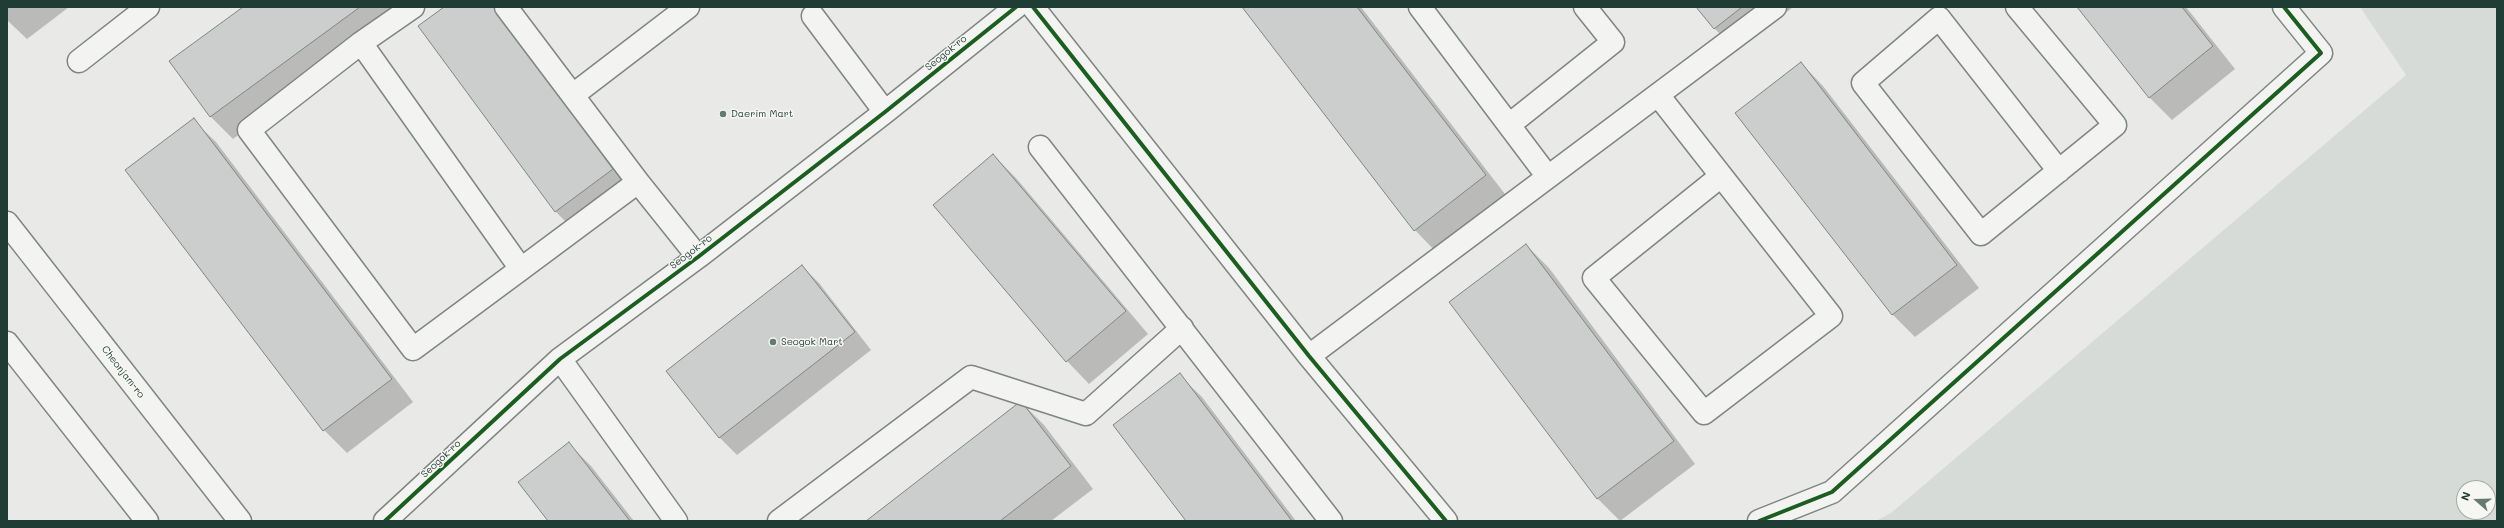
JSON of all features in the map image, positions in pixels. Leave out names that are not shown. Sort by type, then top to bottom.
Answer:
[{"type":"street","points":[[79,61],[148,7]]},
{"type":"street","points":[[413,7],[361,43],[249,130],[413,349],[638,182]]},
{"type":"street","points":[[506,7],[638,182],[698,257]]},
{"type":"street","points":[[573,95],[688,7]]},
{"type":"street","name":"Seogok-ro","points":[[386,521],[560,359],[698,257],[885,112],[1016,7]]},
{"type":"street","points":[[1034,7],[1309,356],[1446,521]]},
{"type":"street","points":[[1420,7],[1548,177]]},
{"type":"street","points":[[1509,125],[1613,42],[1585,7]]},
{"type":"street","points":[[1309,356],[1775,7]]},
{"type":"street","points":[[2017,7],[2115,125],[2059,171],[1981,234],[1862,83],[1939,18],[2059,171]]},
{"type":"street","points":[[1759,521],[1832,492],[2321,53],[2284,7]]},
{"type":"street","points":[[813,16],[885,112]]},
{"type":"street","points":[[361,43],[521,269]]},
{"type":"street","points":[[1658,95],[1831,316],[1704,413],[1594,278],[1721,176]]},
{"type":"street","points":[[1040,147],[1332,521]]},
{"type":"street","name":"Cheonjam-ro","points":[[7,223],[240,521]]},
{"type":"street","points":[[779,521],[971,377],[1086,414],[1182,328]]},
{"type":"street","points":[[7,343],[147,521]]},
{"type":"street","points":[[560,359],[676,521]]},
{"type":"shaded area","points":[[2360,7],[2497,7],[2497,521],[1876,521],[1891,513],[2406,75]]},
{"type":"building","points":[[243,7],[360,7],[210,117],[169,61]]},
{"type":"building","points":[[444,7],[494,7],[613,169],[555,212],[418,26]]},
{"type":"building","points":[[1242,7],[1357,7],[1486,175],[1414,231]]},
{"type":"building","points":[[1696,7],[1742,7],[1714,29]]},
{"type":"building","points":[[2077,7],[2182,7],[2213,46],[2149,98]]},
{"type":"building","points":[[1801,62],[1957,265],[1892,315],[1735,113]]},
{"type":"building","points":[[194,118],[392,379],[323,431],[125,170]]},
{"type":"building","points":[[993,154],[1126,311],[1066,362],[933,205]]},
{"type":"building","points":[[1526,244],[1674,441],[1597,499],[1449,302]]},
{"type":"building","points":[[802,265],[855,332],[719,438],[666,371]]},
{"type":"building","points":[[1180,373],[1292,521],[1186,521],[1113,425]]},
{"type":"building","points":[[1021,401],[1071,466],[1000,521],[866,521]]},
{"type":"building","points":[[569,442],[630,521],[548,521],[518,482]]},
{"type":"cycle path","points":[[385,521],[560,359],[698,257],[885,112],[1016,7]]},
{"type":"cycle path","points":[[1033,7],[1309,356],[1446,521]]},
{"type":"cycle path","points":[[1759,521],[1832,492],[2321,53],[2284,7]]},
{"type":"place","name":"Daerim Mart","points":[[723,114]]},
{"type":"place","name":"Seogok Mart","points":[[773,342]]}]
